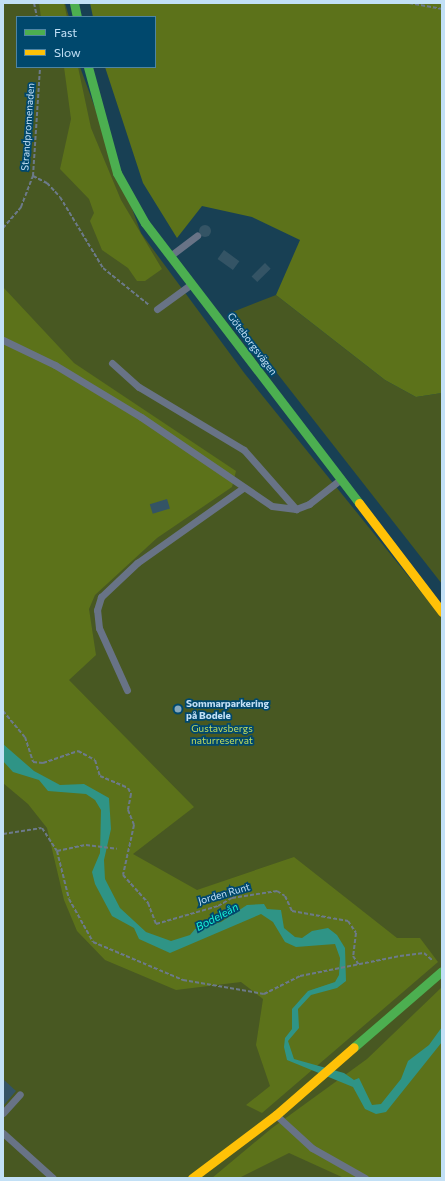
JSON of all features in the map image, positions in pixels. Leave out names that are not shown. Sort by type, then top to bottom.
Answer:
[{"type":"street","points":[[74,3],[77,16]]},
{"type":"street","name":"Göteborgsvägen","points":[[88,68],[100,123],[117,173],[145,223],[442,612]]},
{"type":"street","points":[[192,1178],[276,1115],[312,1082],[442,971]]},
{"type":"lane","points":[[170,256],[197,236]]},
{"type":"lane","points":[[157,310],[191,284]]},
{"type":"lane","points":[[3,340],[55,365],[141,417],[209,460],[243,488],[272,506],[296,509],[309,504],[341,478]]},
{"type":"lane","points":[[112,363],[139,387],[244,450],[296,509]]},
{"type":"lane","points":[[127,690],[99,628],[97,610],[101,597],[137,562],[243,488]]},
{"type":"lane","points":[[3,1112],[20,1094]]},
{"type":"lane","points":[[276,1115],[312,1148],[365,1178]]},
{"type":"lane","points":[[3,1133],[53,1178]]},
{"type":"path","points":[[34,3],[37,16]]},
{"type":"path","points":[[409,3],[442,9]]},
{"type":"path","name":"Strandpromenaden","points":[[3,228],[20,207],[33,176],[40,68]]},
{"type":"path","points":[[33,176],[47,183],[60,197],[103,268],[137,299],[157,310]]},
{"type":"path","name":"Jorden Runt","points":[[3,711],[26,737],[34,762],[43,763],[78,751],[95,760],[100,776],[128,788],[131,794],[128,810],[134,825],[124,875],[148,903],[156,924],[218,906],[232,898],[277,891],[285,896],[292,911],[348,921],[356,934],[353,952],[359,965]]},
{"type":"path","points":[[3,834],[42,828],[57,851],[69,899],[93,942],[183,980],[264,994],[300,976],[424,953],[436,963]]},
{"type":"path","points":[[57,851],[86,845],[117,849]]},
{"type":"green space","name":"Gustavsbergs naturreservat","points":[[3,3],[65,3],[69,16],[16,16],[16,68],[80,68],[141,233],[245,374],[442,618],[442,1178],[3,1178]]},
{"type":"green space","points":[[276,295],[385,380],[416,397],[442,393],[442,584],[230,313]]},
{"type":"shaded area","points":[[39,3],[64,3],[67,16],[41,16]]},
{"type":"shaded area","points":[[90,3],[442,3],[442,393],[416,397],[385,380],[276,295],[300,240],[252,217],[202,206],[177,238],[143,183],[105,68],[156,68],[156,16],[93,16]]},
{"type":"shaded area","points":[[64,68],[78,68],[91,128],[121,200],[162,269],[145,281],[137,281],[128,268],[102,250],[90,221],[94,213],[89,199],[60,169],[71,119]]},
{"type":"shaded area","points":[[3,287],[74,363],[236,471],[232,487],[157,538],[95,595],[89,609],[96,655],[69,680],[194,807],[133,854],[197,890],[294,857],[397,938],[420,938],[438,962],[262,1113],[246,1105],[270,1086],[256,1045],[263,999],[241,982],[176,990],[105,960],[77,931],[64,900],[47,828],[28,804],[3,783]]},
{"type":"shaded area","name":"Bodeleån","points":[[3,744],[34,771],[60,785],[84,784],[109,798],[111,829],[104,860],[105,879],[120,908],[146,932],[171,941],[190,935],[195,929],[221,922],[247,905],[264,904],[267,909],[281,910],[284,928],[295,937],[302,938],[312,931],[328,928],[337,935],[345,948],[346,981],[337,988],[311,995],[298,1009],[299,1028],[288,1041],[294,1059],[344,1073],[354,1080],[359,1078],[372,1105],[381,1104],[401,1079],[408,1061],[429,1045],[442,1027],[442,1042],[386,1112],[376,1114],[365,1109],[353,1087],[287,1060],[284,1047],[285,1038],[292,1029],[292,1009],[308,991],[335,982],[339,975],[340,958],[335,944],[296,947],[285,942],[273,922],[261,914],[170,953],[139,939],[134,928],[112,916],[95,884],[92,872],[100,853],[101,810],[95,800],[86,794],[48,791],[39,780],[13,772],[3,761]]},
{"type":"shaded area","points":[[442,987],[442,1178],[344,1178],[289,1153],[239,1178],[212,1178],[272,1128],[367,1059]]},
{"type":"building","points":[[203,225],[207,225],[211,231],[207,237],[203,237],[199,233],[199,229]]},
{"type":"building","points":[[224,250],[239,261],[233,270],[218,259]]},
{"type":"building","points":[[265,263],[271,269],[257,282],[252,276]]},
{"type":"building","points":[[167,499],[170,509],[153,514],[150,504]]},
{"type":"building","points":[[3,1079],[16,1091],[3,1106]]},
{"type":"traffic: fast","points":[[74,3],[77,16]]},
{"type":"traffic: fast","points":[[88,68],[117,173],[145,223],[359,503]]},
{"type":"traffic: fast","points":[[354,1047],[442,971]]},
{"type":"traffic: slow","points":[[359,503],[442,612]]},
{"type":"traffic: slow","points":[[192,1178],[276,1115],[354,1047]]},
{"type":"place","name":"Sommarparkering på Bodele","points":[[178,709]]}]
